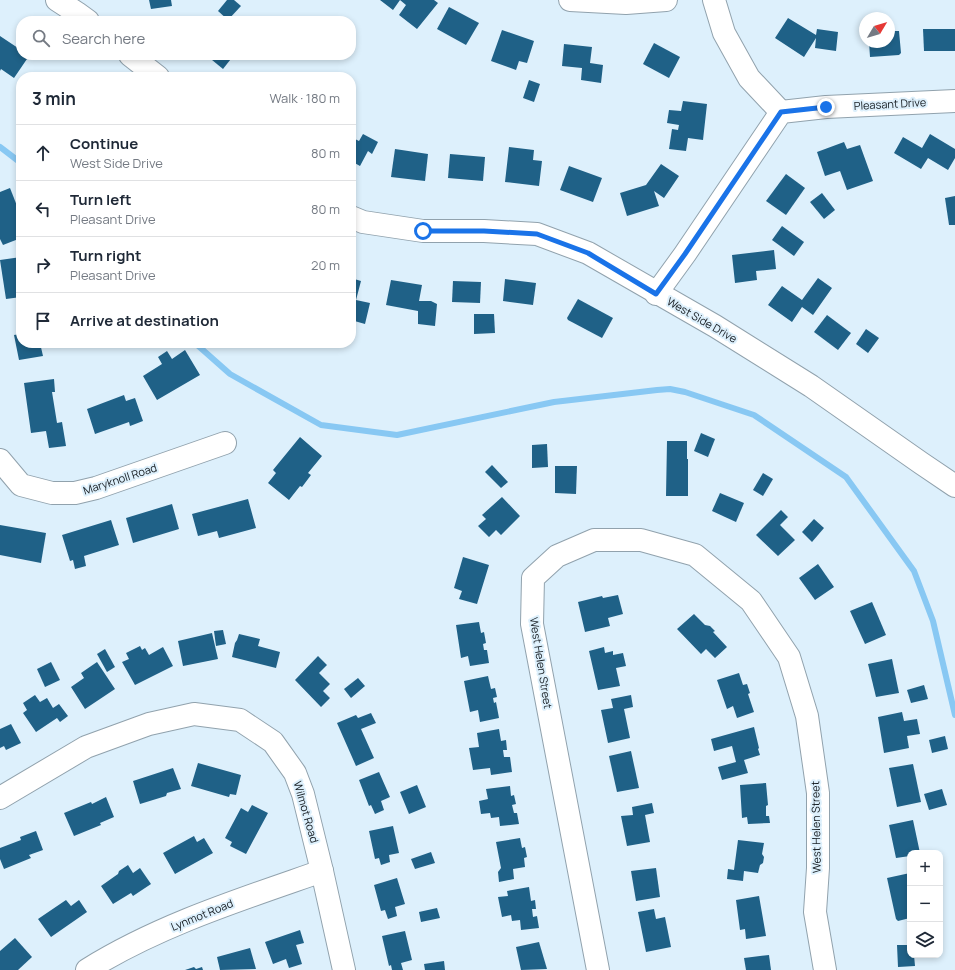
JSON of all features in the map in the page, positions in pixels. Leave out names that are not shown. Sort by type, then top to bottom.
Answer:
[{"type":"street","points":[[57,0],[84,11]]},
{"type":"street","points":[[570,0],[626,3],[666,0]]},
{"type":"street","points":[[656,294],[685,254],[781,112],[750,78],[724,33],[714,0]]},
{"type":"street","points":[[136,60],[152,72]]},
{"type":"street","name":"Pleasant Drive","points":[[781,112],[826,107],[955,101]]},
{"type":"street","name":"West Side Drive","points":[[356,219],[363,222],[423,231],[484,231],[537,234],[588,253],[656,294],[715,326],[811,386],[955,486]]},
{"type":"street","name":"Maryknoll Road","points":[[0,460],[21,486],[52,493],[75,493],[96,488],[225,443]]},
{"type":"street","name":"West Helen Street","points":[[598,970],[532,624],[533,578],[557,556],[594,540],[641,540],[695,555],[751,601],[789,657],[808,716],[818,793],[818,868],[816,912],[825,970]]},
{"type":"street","name":"Wilmot Road","points":[[0,798],[86,747],[149,724],[194,714],[240,720],[273,742],[295,773],[303,794],[344,970]]},
{"type":"street","name":"Lynmot Road","points":[[87,970],[153,935],[219,908],[322,871]]},
{"type":"building","points":[[149,0],[171,0],[172,6],[151,9]]},
{"type":"building","points":[[227,0],[234,0],[241,6],[232,16],[224,16],[218,11]]},
{"type":"building","points":[[380,0],[400,0],[393,10]]},
{"type":"building","points":[[400,0],[434,0],[438,3],[417,29],[399,15],[406,5]]},
{"type":"building","points":[[449,7],[479,23],[466,45],[437,29]]},
{"type":"building","points":[[788,18],[816,35],[817,29],[838,32],[836,51],[815,48],[816,38],[804,57],[775,38]]},
{"type":"building","points":[[923,29],[955,29],[955,51],[924,51]]},
{"type":"building","points":[[502,30],[534,41],[527,63],[519,61],[516,70],[491,61]]},
{"type":"building","points":[[895,31],[899,31],[901,53],[899,55],[870,57],[869,48],[895,48]]},
{"type":"building","points":[[0,36],[16,47],[16,60],[26,60],[18,72],[16,72],[14,78],[1,69],[0,71]]},
{"type":"building","points":[[654,43],[680,57],[669,78],[643,64]]},
{"type":"building","points":[[564,44],[592,47],[590,63],[603,65],[601,83],[581,80],[582,68],[562,66]]},
{"type":"building","points":[[212,60],[230,60],[223,69]]},
{"type":"building","points":[[529,80],[540,84],[534,102],[523,98]]},
{"type":"building","points":[[683,101],[707,104],[703,140],[688,138],[686,151],[669,149],[672,129],[678,130],[679,125],[667,123],[669,110],[681,111]]},
{"type":"building","points":[[363,134],[378,142],[372,154],[368,151],[360,166],[356,164],[356,140],[359,141]]},
{"type":"building","points":[[930,134],[955,149],[955,158],[948,170],[928,158],[921,169],[894,153],[903,137],[922,148]]},
{"type":"building","points":[[844,142],[847,149],[860,145],[873,181],[847,190],[840,171],[825,176],[817,152]]},
{"type":"building","points":[[509,147],[534,150],[533,160],[542,161],[539,186],[505,182]]},
{"type":"building","points":[[395,149],[428,154],[425,181],[391,177]]},
{"type":"building","points":[[450,154],[485,157],[483,181],[448,178]]},
{"type":"building","points":[[661,164],[679,176],[664,198],[654,191],[659,206],[627,216],[620,193],[646,185]]},
{"type":"building","points":[[569,166],[602,178],[593,202],[560,190]]},
{"type":"building","points":[[786,174],[805,188],[786,215],[766,201]]},
{"type":"building","points":[[10,188],[16,203],[16,240],[3,245],[0,239],[0,192]]},
{"type":"building","points":[[822,193],[835,210],[824,219],[810,202]]},
{"type":"building","points":[[955,196],[955,225],[949,225],[945,198]]},
{"type":"building","points":[[782,226],[804,242],[794,256],[772,240]]},
{"type":"building","points":[[774,250],[776,269],[756,271],[757,280],[735,283],[732,255]]},
{"type":"building","points":[[16,258],[16,298],[6,299],[0,260]]},
{"type":"building","points":[[818,278],[832,288],[813,315],[802,307],[792,322],[768,305],[782,286],[802,300]]},
{"type":"building","points":[[505,279],[536,283],[533,305],[503,301]]},
{"type":"building","points":[[356,280],[361,281],[356,300]]},
{"type":"building","points":[[391,280],[422,285],[419,301],[431,301],[437,304],[435,326],[418,324],[418,311],[386,305]]},
{"type":"building","points":[[453,281],[481,282],[480,303],[452,302]]},
{"type":"building","points":[[578,299],[613,318],[602,338],[568,320],[567,318]]},
{"type":"building","points":[[356,300],[370,303],[365,324],[356,321]]},
{"type":"building","points":[[474,314],[494,314],[495,333],[474,334]]},
{"type":"building","points":[[827,315],[851,333],[838,350],[814,332]]},
{"type":"building","points":[[866,329],[879,338],[868,353],[856,344]]},
{"type":"building","points":[[14,335],[16,335],[16,345]]},
{"type":"building","points":[[17,348],[41,348],[43,356],[19,360]]},
{"type":"building","points":[[185,350],[200,375],[157,400],[143,376],[162,364],[158,357],[167,351],[172,359]]},
{"type":"building","points":[[54,379],[55,392],[52,392],[57,423],[62,422],[66,446],[49,448],[46,431],[31,433],[24,383]]},
{"type":"building","points":[[124,395],[126,401],[135,398],[143,421],[130,426],[129,422],[95,434],[87,409]]},
{"type":"building","points":[[701,433],[715,439],[708,457],[694,451]]},
{"type":"building","points":[[300,437],[322,456],[308,473],[311,475],[302,487],[300,486],[289,500],[268,483],[276,473],[273,470]]},
{"type":"building","points":[[667,441],[687,441],[688,496],[666,496]]},
{"type":"building","points":[[547,444],[548,467],[532,468],[532,445]]},
{"type":"building","points":[[492,465],[508,482],[501,488],[485,472]]},
{"type":"building","points":[[555,466],[577,466],[576,494],[555,493]]},
{"type":"building","points":[[763,473],[773,479],[763,496],[753,490]]},
{"type":"building","points":[[720,493],[744,503],[736,522],[712,511]]},
{"type":"building","points":[[502,497],[520,516],[501,535],[496,530],[489,537],[478,526],[486,519],[482,515]]},
{"type":"building","points":[[248,499],[256,528],[219,538],[217,531],[198,536],[192,514]]},
{"type":"building","points":[[172,504],[179,529],[133,543],[126,518]]},
{"type":"building","points":[[781,510],[788,517],[780,525],[795,540],[778,556],[756,535]]},
{"type":"building","points":[[814,519],[824,528],[812,542],[802,532]]},
{"type":"building","points":[[111,520],[119,545],[84,556],[86,566],[75,569],[73,560],[70,561],[62,535]]},
{"type":"building","points":[[0,525],[46,533],[41,563],[0,555]]},
{"type":"building","points":[[463,557],[489,565],[477,604],[459,599],[462,591],[454,588]]},
{"type":"building","points":[[818,564],[834,587],[815,600],[799,578]]},
{"type":"building","points":[[618,595],[623,614],[608,618],[610,626],[585,632],[578,602],[602,596],[603,598]]},
{"type":"building","points":[[872,602],[886,635],[865,644],[850,611]]},
{"type":"building","points":[[694,614],[705,625],[710,626],[715,631],[713,632],[727,647],[715,658],[706,649],[701,654],[677,629]]},
{"type":"building","points":[[479,622],[481,633],[484,632],[486,643],[483,644],[484,650],[487,650],[489,663],[470,666],[468,656],[461,658],[456,625]]},
{"type":"building","points":[[223,630],[226,644],[216,646],[214,631]]},
{"type":"building","points":[[212,633],[218,659],[183,666],[178,641]]},
{"type":"building","points":[[239,634],[260,639],[258,646],[280,652],[276,668],[232,657],[235,643]]},
{"type":"building","points":[[140,646],[142,650],[145,648],[149,655],[163,647],[173,666],[135,685],[122,662],[129,659],[126,653]]},
{"type":"building","points":[[604,647],[605,653],[613,651],[613,655],[623,653],[626,666],[616,668],[620,686],[598,690],[589,651]]},
{"type":"building","points":[[105,649],[115,667],[107,672],[97,654]]},
{"type":"building","points":[[318,656],[327,665],[319,673],[330,684],[323,691],[330,698],[321,707],[295,680]]},
{"type":"building","points":[[892,659],[899,693],[876,697],[868,664]]},
{"type":"building","points":[[51,662],[60,680],[45,687],[37,669]]},
{"type":"building","points":[[97,662],[115,689],[85,709],[71,687],[84,678],[81,673]]},
{"type":"building","points":[[739,673],[743,685],[747,684],[750,693],[748,694],[754,712],[737,718],[733,706],[727,709],[717,680]]},
{"type":"building","points":[[488,676],[491,689],[495,688],[497,697],[493,698],[494,703],[496,702],[499,718],[480,722],[478,710],[470,712],[464,681]]},
{"type":"building","points":[[358,678],[365,686],[351,698],[344,689]]},
{"type":"building","points":[[924,685],[928,699],[911,703],[907,690]]},
{"type":"building","points":[[35,695],[40,702],[47,698],[53,708],[59,704],[68,716],[60,722],[57,718],[36,732],[23,713],[27,710],[23,703]]},
{"type":"building","points":[[631,695],[633,707],[624,709],[630,738],[608,743],[601,710],[613,708],[611,699]]},
{"type":"building","points":[[902,712],[904,721],[917,719],[920,734],[907,736],[909,748],[884,753],[878,717]]},
{"type":"building","points":[[371,713],[376,723],[361,729],[374,758],[356,766],[337,723],[356,715],[358,718]]},
{"type":"building","points":[[11,724],[21,743],[6,750],[4,746],[0,748],[0,729]]},
{"type":"building","points":[[754,727],[760,755],[744,760],[748,773],[722,780],[718,767],[736,762],[732,746],[714,751],[711,739]]},
{"type":"building","points":[[499,729],[501,741],[506,740],[507,750],[503,750],[504,757],[510,757],[512,772],[491,775],[490,768],[473,770],[469,748],[479,747],[477,733]]},
{"type":"building","points":[[945,736],[948,749],[932,753],[929,740]]},
{"type":"building","points":[[631,751],[639,788],[617,792],[609,756]]},
{"type":"building","points":[[198,763],[241,775],[236,795],[230,794],[229,797],[191,786]]},
{"type":"building","points":[[913,764],[921,802],[897,807],[889,768]]},
{"type":"building","points":[[173,768],[181,789],[167,793],[166,796],[140,804],[133,781]]},
{"type":"building","points":[[379,772],[390,797],[381,801],[384,810],[375,814],[371,805],[369,806],[359,780]]},
{"type":"building","points":[[766,783],[768,805],[766,806],[766,816],[769,816],[770,823],[748,824],[747,817],[742,818],[740,785]]},
{"type":"building","points":[[417,785],[426,807],[409,814],[400,792]]},
{"type":"building","points":[[510,786],[511,796],[514,795],[516,804],[512,805],[514,813],[517,813],[519,824],[500,826],[499,817],[491,818],[490,813],[481,814],[479,801],[488,799],[486,789]]},
{"type":"building","points":[[942,789],[947,805],[929,810],[924,794]]},
{"type":"building","points":[[106,797],[114,817],[100,823],[101,825],[74,836],[64,813],[91,802],[92,804]]},
{"type":"building","points":[[652,803],[654,813],[645,815],[650,842],[627,846],[621,816],[633,815],[632,807]]},
{"type":"building","points":[[252,805],[268,813],[246,854],[230,846],[232,842],[225,838],[241,808],[248,812]]},
{"type":"building","points":[[913,820],[919,850],[907,850],[907,856],[896,858],[889,825]]},
{"type":"building","points":[[393,826],[399,853],[389,855],[390,862],[381,865],[379,858],[375,859],[369,831]]},
{"type":"building","points":[[36,831],[43,850],[29,855],[31,858],[4,869],[0,859],[0,848],[21,840],[20,837]]},
{"type":"building","points":[[194,836],[197,842],[204,838],[213,853],[175,874],[163,853]]},
{"type":"building","points":[[520,838],[522,848],[525,847],[527,857],[524,858],[525,867],[513,869],[514,879],[499,882],[498,872],[501,868],[496,842]]},
{"type":"building","points":[[738,840],[764,843],[762,854],[764,857],[763,863],[760,865],[758,873],[744,871],[743,881],[727,879],[728,869],[734,870]]},
{"type":"building","points":[[431,852],[435,863],[415,869],[411,859]]},
{"type":"building","points":[[128,865],[133,873],[140,868],[151,884],[133,896],[131,893],[113,904],[101,886]]},
{"type":"building","points":[[656,868],[660,897],[636,901],[631,871]]},
{"type":"building","points":[[907,874],[907,919],[898,921],[896,919],[887,878]]},
{"type":"building","points":[[397,878],[405,904],[395,907],[397,916],[388,919],[385,910],[381,911],[374,885]]},
{"type":"building","points":[[529,887],[531,901],[535,900],[536,909],[532,909],[533,917],[537,916],[539,928],[521,930],[520,920],[512,921],[511,915],[502,917],[498,897],[508,896],[507,891]]},
{"type":"building","points":[[759,896],[766,936],[746,939],[745,929],[740,930],[736,900]]},
{"type":"building","points":[[66,900],[71,906],[79,900],[87,912],[51,937],[38,919]]},
{"type":"building","points":[[437,908],[440,918],[421,922],[419,912]]},
{"type":"building","points":[[654,909],[656,919],[665,917],[671,947],[646,952],[638,912]]},
{"type":"building","points":[[300,930],[304,943],[296,945],[302,964],[289,968],[286,959],[273,964],[265,942]]},
{"type":"building","points":[[405,931],[412,960],[401,963],[403,970],[392,970],[391,965],[389,966],[382,936]]},
{"type":"building","points":[[15,938],[32,957],[18,970],[0,970],[0,951]]},
{"type":"building","points":[[539,942],[547,969],[521,970],[516,947]]},
{"type":"building","points":[[897,945],[907,945],[907,958],[914,958],[915,966],[898,967]]},
{"type":"building","points":[[250,948],[256,969],[220,970],[217,957]]},
{"type":"building","points":[[769,955],[771,970],[746,970],[744,958]]},
{"type":"building","points":[[444,961],[445,970],[425,970],[424,964]]},
{"type":"building","points":[[194,967],[196,969],[202,967],[203,970],[185,970]]},
{"type":"waterway","points":[[0,147],[16,159]]},
{"type":"waterway","points":[[201,348],[230,374],[321,425],[397,435],[554,402],[670,389],[685,392],[754,415],[846,477],[914,571],[933,621],[955,715]]},
{"type":"route","points":[[423,231],[484,231],[537,234],[588,253],[656,294],[685,254],[781,112],[826,107]]}]
